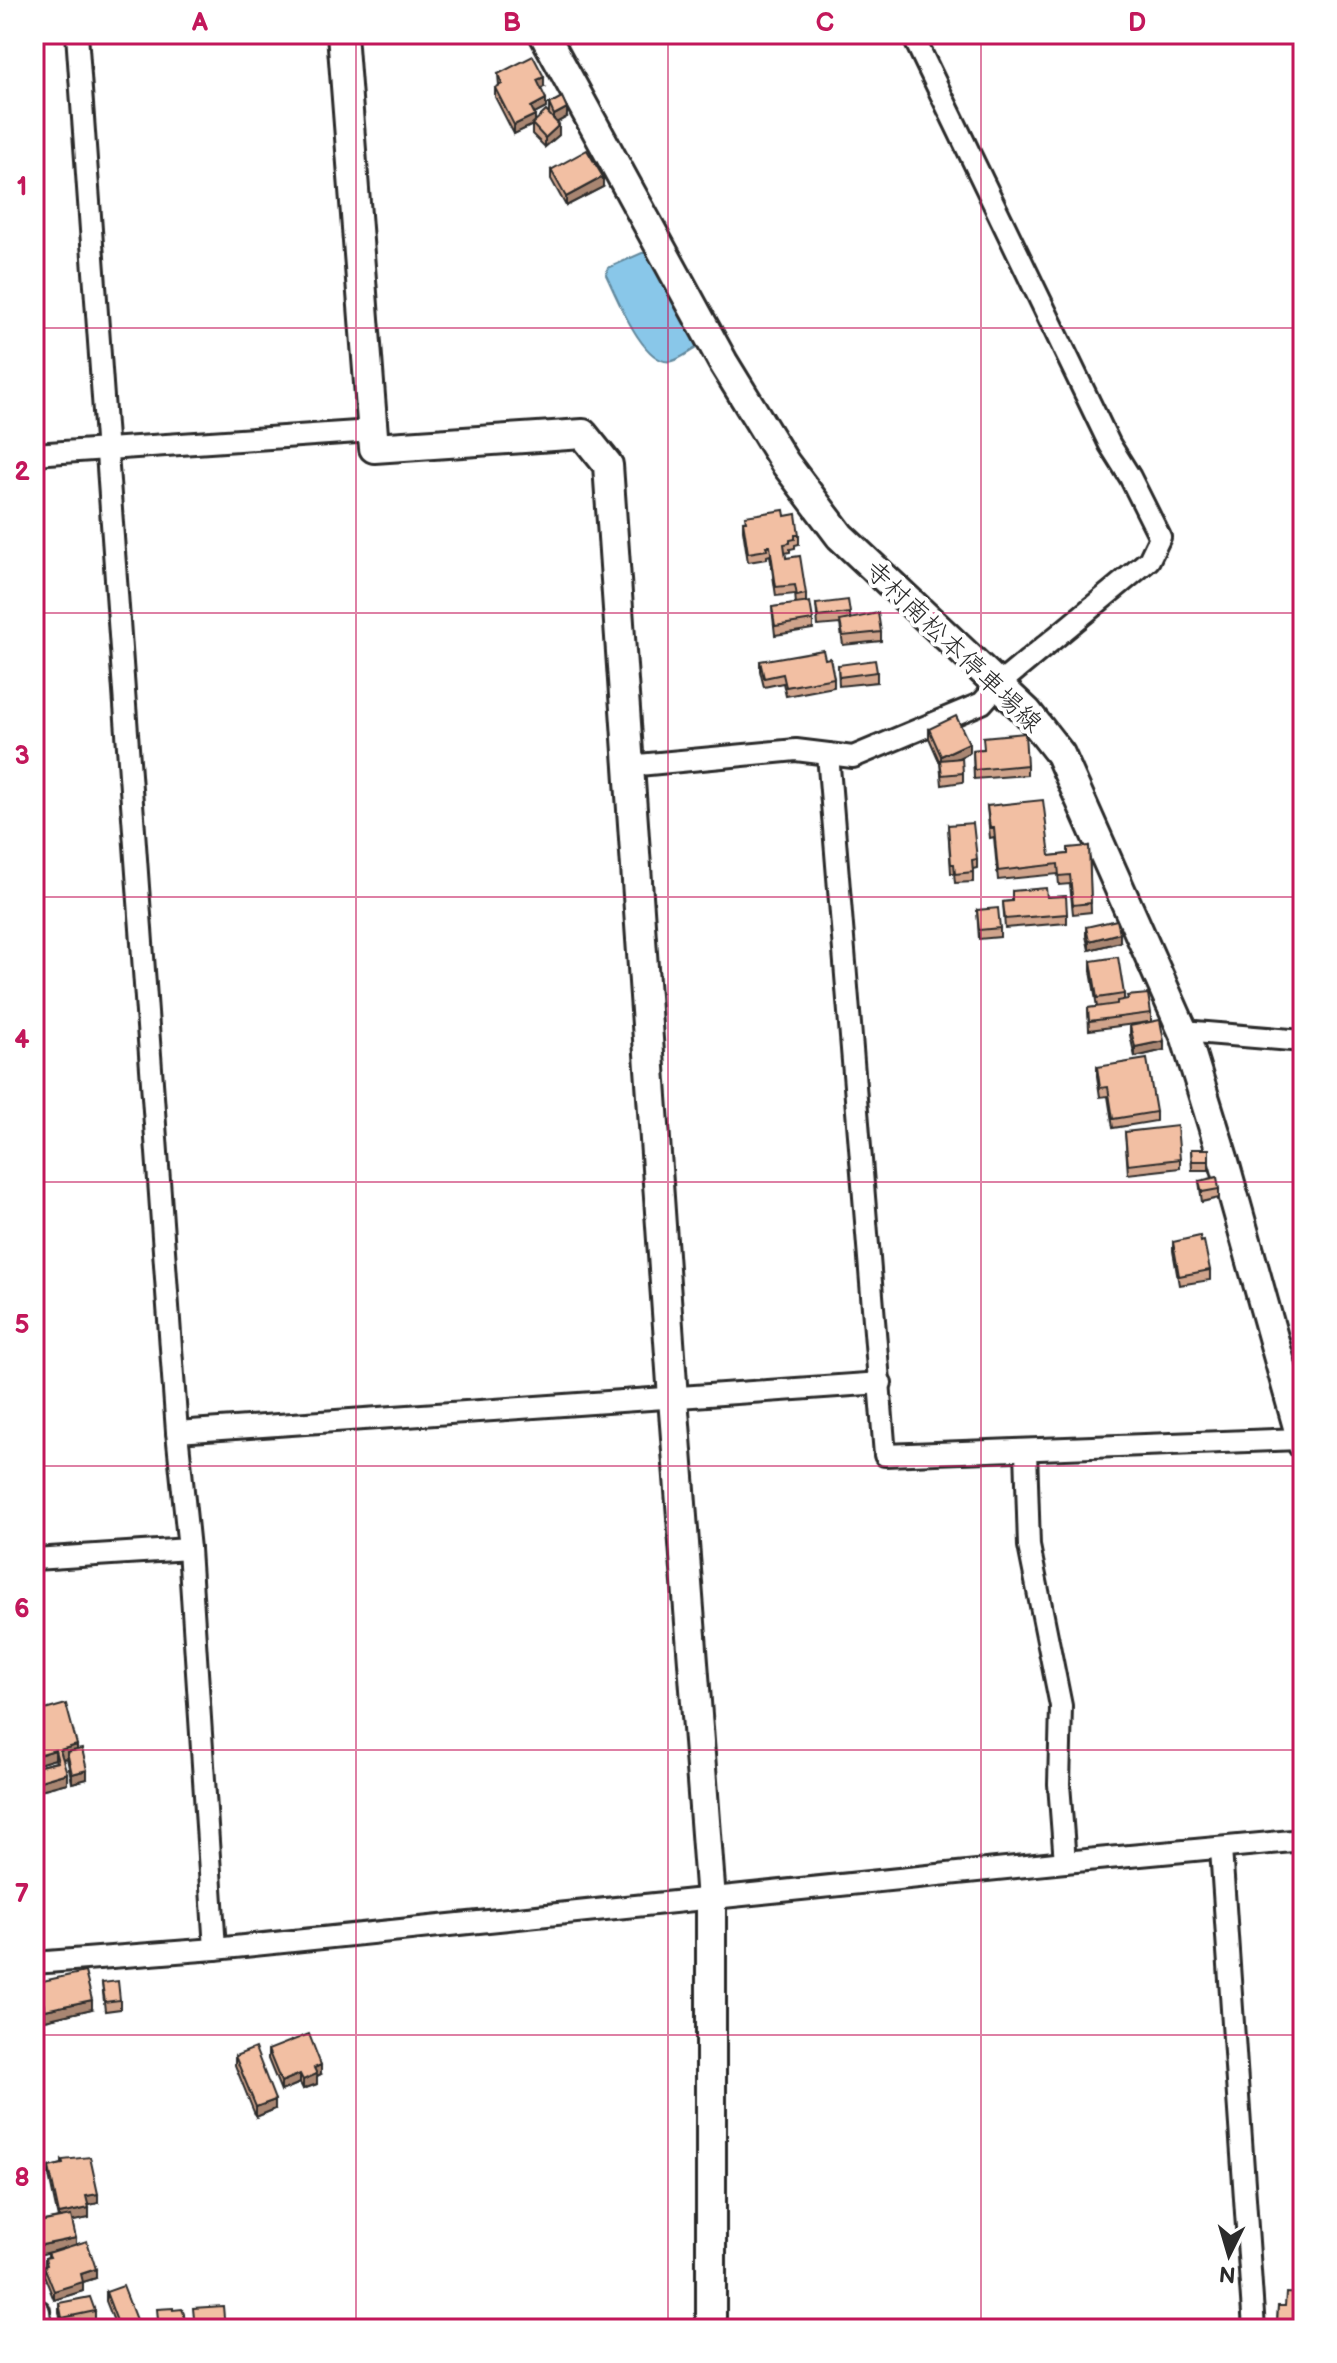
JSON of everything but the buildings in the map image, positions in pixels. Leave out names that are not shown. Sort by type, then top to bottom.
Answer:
[{"type":"street","points":[[77,34],[177,1432],[189,1549],[215,1949]]},
{"type":"street","points":[[342,34],[374,448],[583,434],[608,465],[711,1900],[711,2329]]},
{"type":"street","name":"寺村南松本停車場線","points":[[544,34],[723,362],[785,463],[840,536],[1027,712],[1060,754],[1183,1031],[1223,1158],[1301,1442]]},
{"type":"street","points":[[628,766],[796,750],[853,757],[885,745],[982,703],[998,685],[1149,560],[1160,537],[1110,445],[912,34]]},
{"type":"street","points":[[34,454],[372,431]]},
{"type":"street","points":[[828,754],[885,1455],[1301,1442]]},
{"type":"street","points":[[1183,1031],[1303,1041]]},
{"type":"street","points":[[177,1432],[881,1383]]},
{"type":"street","points":[[1026,1450],[1029,1546],[1061,1706],[1059,1784],[1065,1862]]},
{"type":"street","points":[[34,1559],[189,1549]]},
{"type":"street","points":[[34,1963],[215,1949],[1303,1840]]},
{"type":"street","points":[[1221,1849],[1254,2329]]},
{"type":"water","points":[[647,253],[700,346],[672,361],[662,360],[641,342],[606,275],[608,268]]}]
